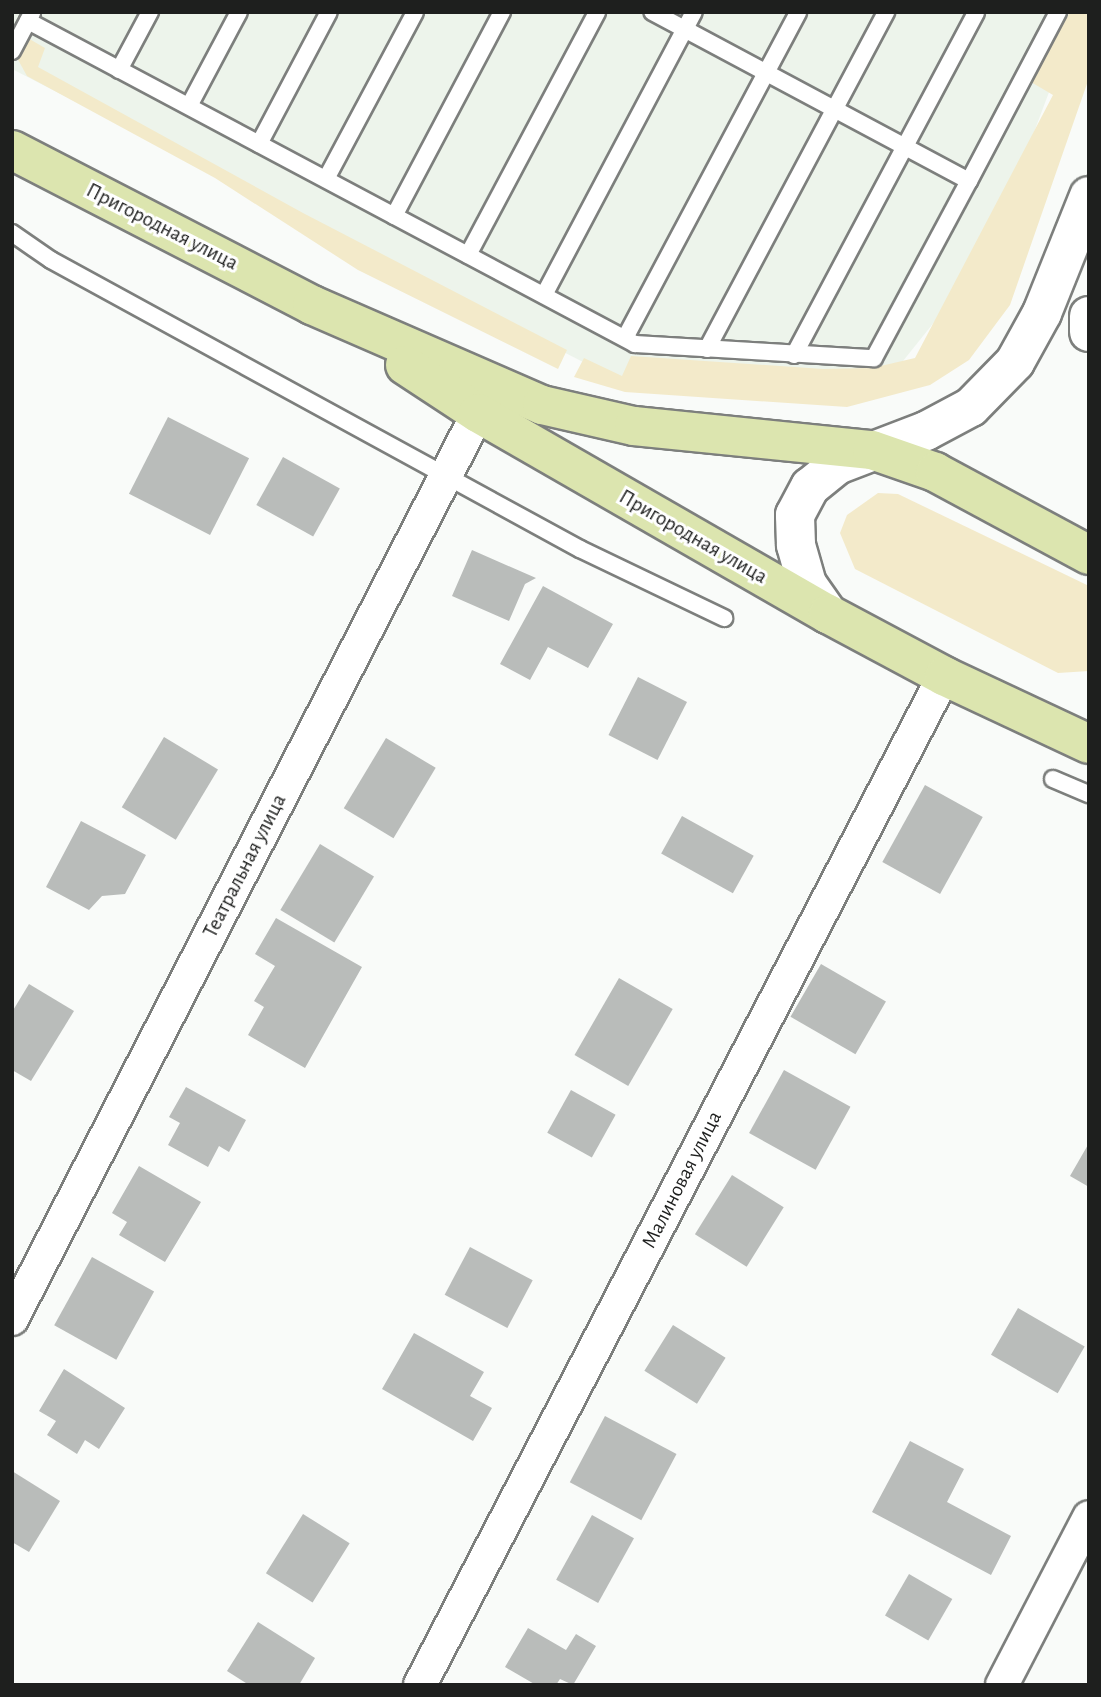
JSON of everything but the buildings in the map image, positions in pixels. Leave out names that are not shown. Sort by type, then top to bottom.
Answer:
[{"type":"main road","name":"Пригородная улица","points":[[12,150],[312,305],[542,405],[634,426],[872,450],[935,472],[1089,555]]},
{"type":"main road","name":"Пригородная улица","points":[[312,305],[478,413],[828,614],[944,676],[1081,736]]},
{"type":"street","points":[[828,614],[807,584],[796,545],[795,515],[810,487],[838,465],[926,431],[971,407],[1015,362],[1041,313],[1089,196]]},
{"type":"street","points":[[1089,316],[1089,332]]},
{"type":"street","name":"Театральная улица","points":[[12,1319],[478,413]]},
{"type":"street","name":"Малиновая улица","points":[[420,1685],[944,676]]},
{"type":"street","points":[[1002,1685],[1089,1517]]},
{"type":"lane","points":[[119,70],[150,12]]},
{"type":"lane","points":[[189,106],[239,12]]},
{"type":"lane","points":[[259,144],[329,12]]},
{"type":"lane","points":[[326,179],[415,12]]},
{"type":"lane","points":[[394,216],[502,12]]},
{"type":"lane","points":[[468,255],[597,12]]},
{"type":"lane","points":[[652,12],[969,181]]},
{"type":"lane","points":[[544,295],[694,12]]},
{"type":"lane","points":[[625,338],[798,12]]},
{"type":"lane","points":[[707,349],[886,12]]},
{"type":"lane","points":[[794,355],[976,12]]},
{"type":"lane","points":[[12,51],[31,17],[119,70],[635,344],[874,358],[1058,12]]},
{"type":"lane","points":[[12,233],[87,280],[580,549],[724,618]]},
{"type":"lane","points":[[1053,779],[1089,794]]},
{"type":"shaded area","points":[[12,12],[1079,12],[988,255],[887,381],[622,382],[12,69]]},
{"type":"shaded area","points":[[1070,12],[1089,12],[1089,78],[1010,305],[969,360],[930,385],[847,407],[625,392],[574,377],[584,358],[622,376],[631,356],[823,369],[872,368],[915,358],[1053,95],[1031,82]]},
{"type":"shaded area","points":[[26,37],[45,48],[38,67],[303,213],[567,350],[558,369],[358,270],[215,178],[27,76],[16,56]]},
{"type":"shaded area","points":[[878,493],[898,494],[1089,586],[1089,671],[1058,673],[855,569],[840,533],[847,515]]}]
